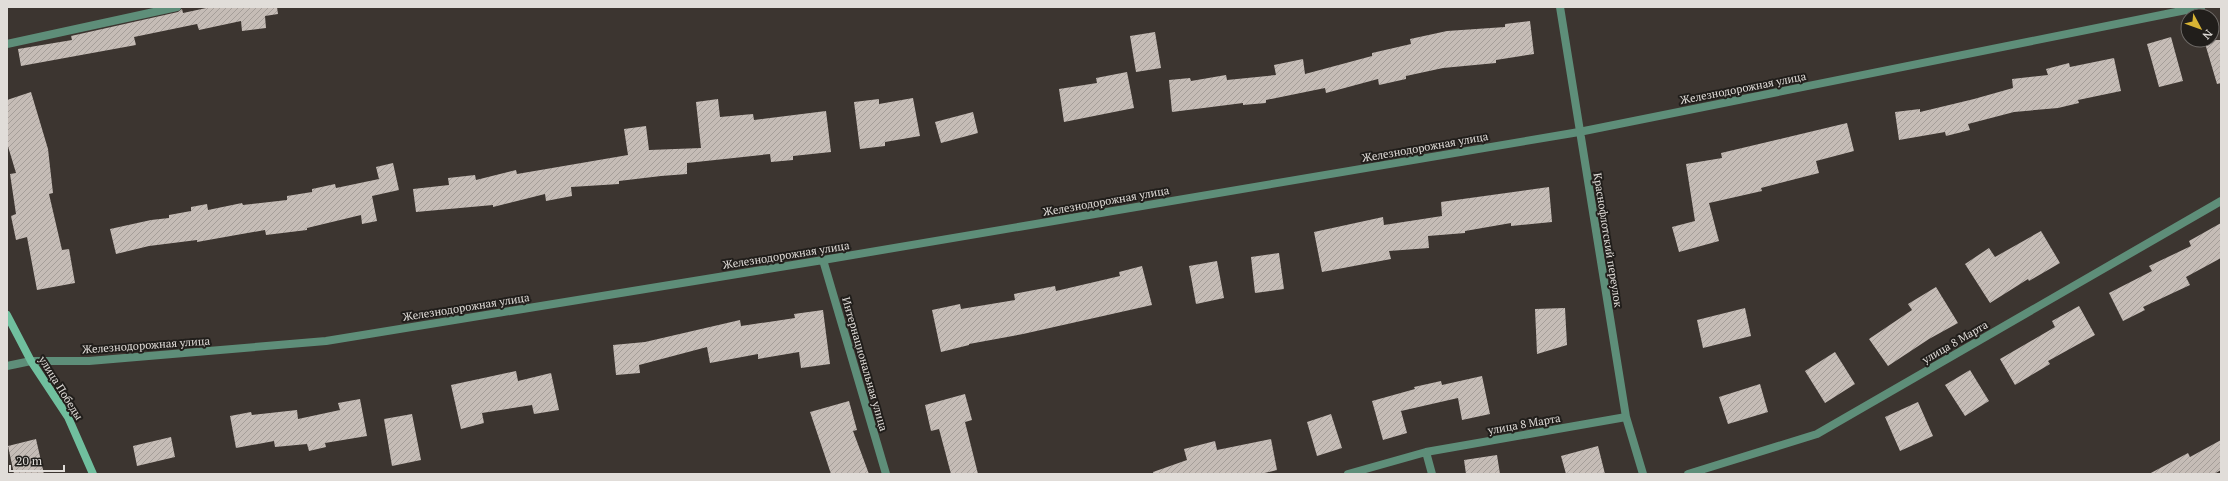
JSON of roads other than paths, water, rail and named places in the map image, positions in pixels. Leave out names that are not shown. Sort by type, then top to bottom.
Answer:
[{"type":"street","points":[[7,44],[177,7]]},
{"type":"street","name":"Краснофлотский переулок","points":[[1560,7],[1626,417],[1643,474]]},
{"type":"street","name":"Железнодорожная улица","points":[[7,366],[31,361],[89,361],[326,341],[823,260],[1579,132],[2201,7]]},
{"type":"street","name":"улица 8 Марта","points":[[1688,474],[1817,434],[2221,201]]},
{"type":"street","name":"Интернациональная улица","points":[[823,260],[886,474]]},
{"type":"street","name":"улица Победы","points":[[7,315],[31,361],[68,416],[93,474]]},
{"type":"street","name":"улица 8 Марта","points":[[1348,474],[1426,452],[1626,417]]},
{"type":"street","points":[[1426,452],[1432,474]]}]
